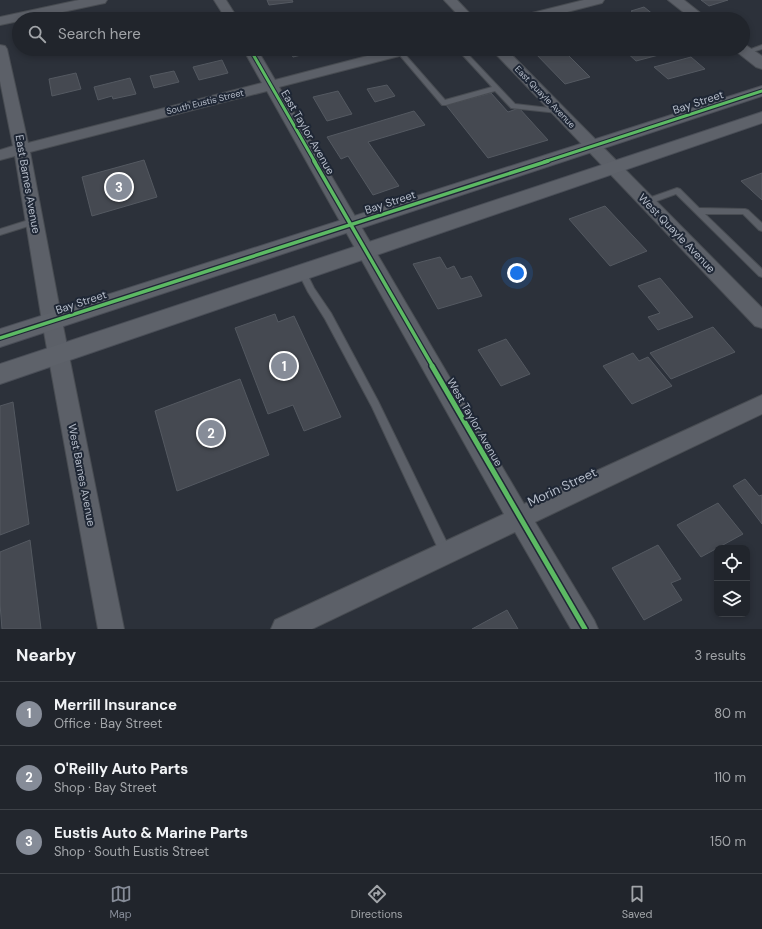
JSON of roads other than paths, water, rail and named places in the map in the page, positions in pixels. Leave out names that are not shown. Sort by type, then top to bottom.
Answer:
[{"type":"main road","name":"Bay Street","points":[[0,338],[762,90]]},
{"type":"main road","points":[[0,374],[762,117]]},
{"type":"street","points":[[43,12],[100,0]]},
{"type":"street","points":[[220,0],[228,12]]},
{"type":"street","points":[[450,0],[462,12]]},
{"type":"street","points":[[552,12],[598,0]]},
{"type":"street","points":[[675,0],[691,12]]},
{"type":"street","points":[[0,21],[12,18]]},
{"type":"street","name":"East Barnes Avenue","points":[[0,48],[22,150],[52,321]]},
{"type":"street","points":[[750,55],[762,64]]},
{"type":"street","name":"East Taylor Avenue","points":[[254,56],[351,224]]},
{"type":"street","name":"South Eustis Street","points":[[0,155],[382,56]]},
{"type":"street","name":"East Quayle Avenue","points":[[505,56],[592,145]]},
{"type":"street","name":"West Quayle Avenue","points":[[592,145],[762,320]]},
{"type":"street","name":"West Taylor Avenue","points":[[351,224],[520,519],[585,629]]},
{"type":"street","name":"West Barnes Avenue","points":[[52,321],[111,629]]},
{"type":"street","name":"Morin Street","points":[[284,629],[762,404]]},
{"type":"lane","points":[[750,49],[762,48]]},
{"type":"lane","points":[[409,56],[444,103],[497,88]]},
{"type":"lane","points":[[467,56],[513,106],[558,111]]},
{"type":"lane","points":[[646,202],[677,191],[762,274]]},
{"type":"lane","points":[[697,211],[745,212],[762,228]]},
{"type":"lane","points":[[0,232],[35,221]]},
{"type":"lane","points":[[302,272],[311,290],[328,316],[375,404],[446,553]]},
{"type":"place","name":"Eustis Auto & Marine Parts","points":[[119,187]]},
{"type":"place","name":"Merrill Insurance","points":[[284,366]]},
{"type":"place","name":"O'Reilly Auto Parts","points":[[211,433]]}]
